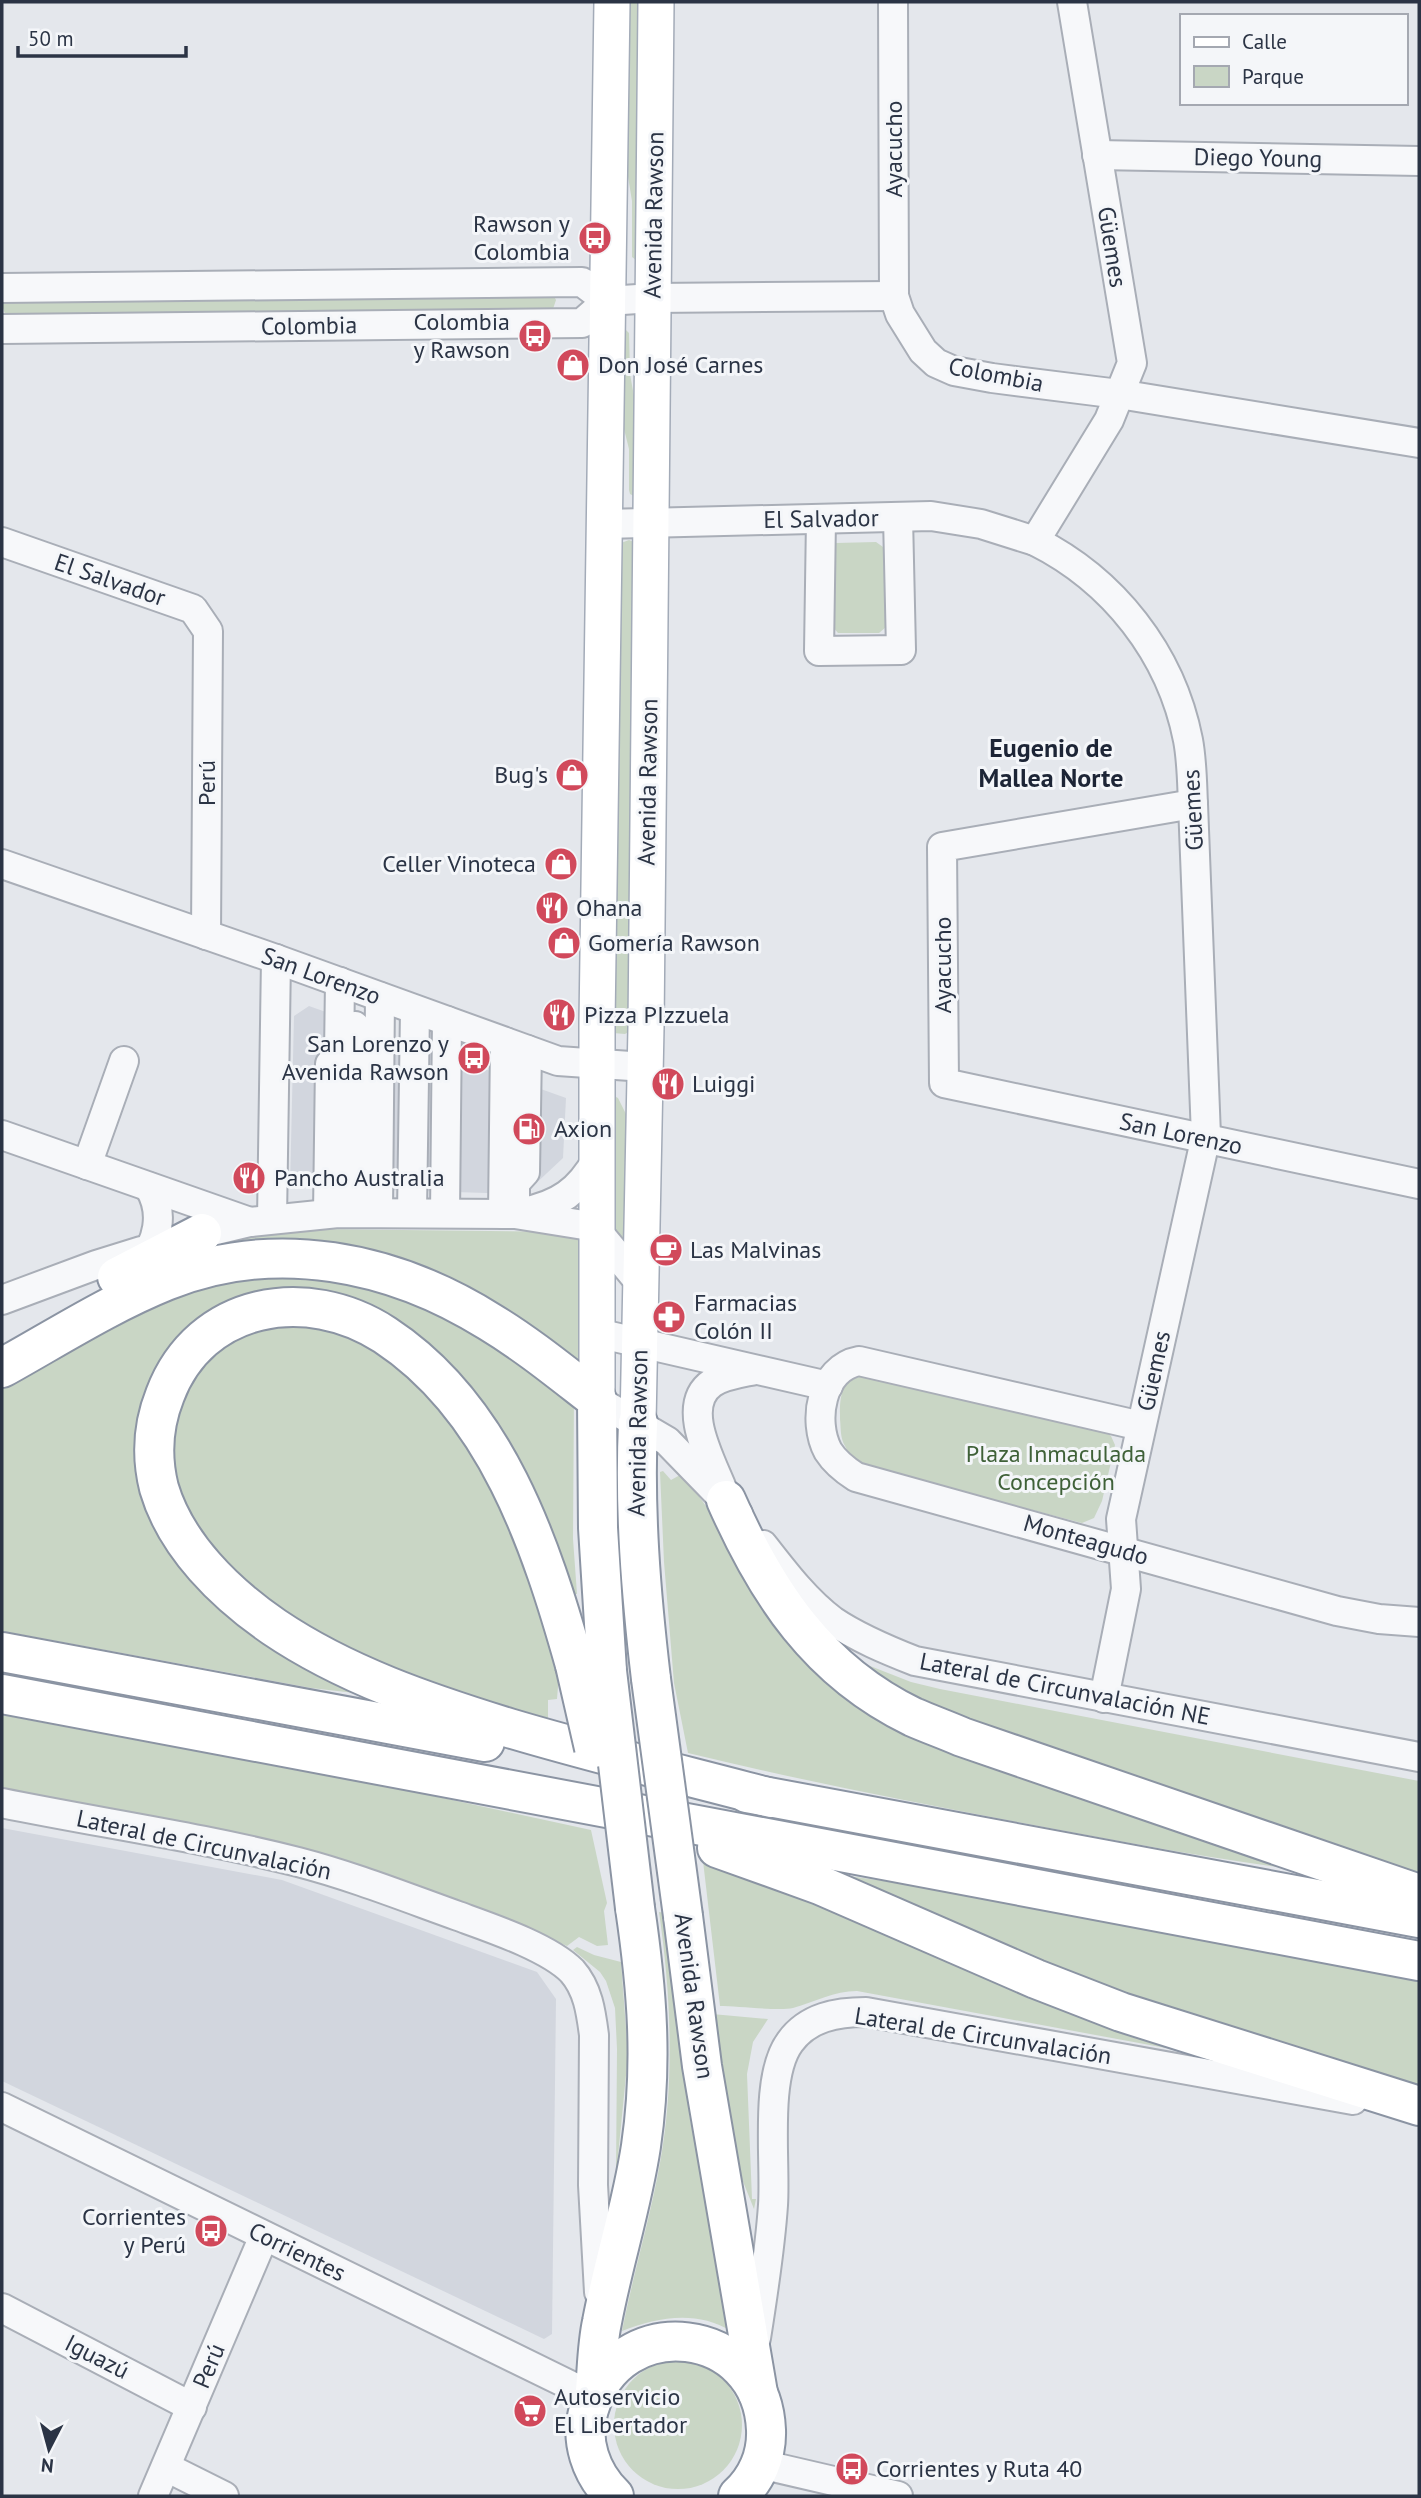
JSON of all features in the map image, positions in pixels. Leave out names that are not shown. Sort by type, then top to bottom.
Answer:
[{"type":"highway","points":[[2,1342],[145,1257],[202,1233]]},
{"type":"highway","points":[[2,1368],[168,1280],[222,1265],[295,1257],[338,1261],[381,1272],[416,1284],[465,1307],[529,1348],[597,1400]]},
{"type":"highway","points":[[591,1668],[521,1506],[498,1462],[477,1429],[450,1395],[400,1346],[369,1326],[330,1311],[292,1306],[274,1307],[221,1325],[205,1337],[179,1366],[168,1386],[155,1427],[154,1447],[160,1489],[177,1530],[205,1567],[272,1625],[323,1655],[422,1700],[568,1745],[771,1798]]},
{"type":"highway","name":"Avenida Rawson","points":[[585,2437],[586,2418],[594,2394],[601,2326],[635,2178],[645,2112],[648,2051],[647,2001],[633,1896],[591,1668],[598,1528],[597,1400]]},
{"type":"highway","name":"Avenida Rawson","points":[[638,1423],[636,1509],[641,1596],[651,1679],[702,2066],[755,2377],[765,2413],[766,2443],[748,2487]]},
{"type":"highway","points":[[726,1500],[746,1546],[764,1578],[796,1624],[839,1669],[913,1717],[996,1749],[1419,1894]]},
{"type":"highway","points":[[2,1652],[1419,1918]]},
{"type":"highway","points":[[2,1694],[1419,1961]]},
{"type":"highway","points":[[538,1795],[632,1821],[820,1885],[1036,1979],[1121,2012],[1419,2106]]},
{"type":"highway","points":[[594,2394],[603,2376],[621,2358],[643,2346],[668,2341],[693,2342],[718,2350],[738,2365],[753,2383],[755,2377]]},
{"type":"highway","points":[[585,2437],[595,2472],[614,2496]]},
{"type":"main road","name":"Avenida Rawson","points":[[597,1400],[597,1064],[612,2]]},
{"type":"main road","name":"Avenida Rawson","points":[[638,1423],[645,1068],[656,2]]},
{"type":"street","name":"Ayacucho","points":[[893,2],[894,296]]},
{"type":"street","name":"Güemes","points":[[1072,2],[1132,363],[1109,420],[1035,541],[1093,579],[1121,606],[1149,642],[1169,680],[1183,720],[1190,755],[1193,804],[1205,1139],[1121,1519],[1126,1589],[1104,1698]]},
{"type":"street","name":"Diego Young","points":[[1097,155],[1419,161]]},
{"type":"street","name":"Colombia","points":[[2,288],[582,282],[607,301],[582,323],[2,330]]},
{"type":"street","name":"Colombia","points":[[894,296],[900,314],[920,346],[931,359],[946,368],[992,378],[1119,394],[1419,443]]},
{"type":"street","points":[[607,301],[653,298],[894,296]]},
{"type":"street","name":"El Salvador","points":[[604,524],[931,516],[999,529],[1035,541]]},
{"type":"street","points":[[821,519],[819,651],[901,650],[898,517]]},
{"type":"street","name":"El Salvador","points":[[2,542],[193,609],[208,631]]},
{"type":"street","name":"Perú","points":[[206,935],[208,631]]},
{"type":"street","name":"Ayacucho","points":[[944,1083],[942,847],[1193,804]]},
{"type":"street","name":"San Lorenzo","points":[[2,864],[558,1061],[645,1068]]},
{"type":"street","points":[[261,1221],[276,960]]},
{"type":"street","points":[[353,1213],[359,989]]},
{"type":"street","points":[[353,1213],[330,1064],[339,1054],[359,989]]},
{"type":"street","points":[[429,1213],[432,1016]]},
{"type":"street","points":[[509,1214],[515,1182],[525,1172],[516,1046]]},
{"type":"street","points":[[87,1165],[124,1060]]},
{"type":"street","name":"San Lorenzo","points":[[944,1083],[1419,1184]]},
{"type":"street","points":[[2,1135],[149,1187],[261,1221]]},
{"type":"street","points":[[509,1214],[545,1208],[563,1198],[587,1176],[597,1159]]},
{"type":"street","points":[[2,1300],[96,1265],[145,1257],[156,1236],[158,1218],[155,1200],[149,1187]]},
{"type":"street","points":[[202,1233],[261,1221],[353,1213],[509,1214],[584,1224],[597,1231],[641,1284]]},
{"type":"street","points":[[597,1333],[828,1386],[830,1378],[841,1367],[859,1361],[1142,1426]]},
{"type":"street","points":[[726,1500],[700,1431],[698,1404],[703,1393],[712,1384],[729,1376],[755,1370]]},
{"type":"street","name":"Monteagudo","points":[[828,1386],[821,1416],[823,1437],[836,1462],[856,1477],[1337,1611],[1379,1619],[1419,1622]]},
{"type":"street","name":"Lateral de Circunvalación NE","points":[[597,1400],[667,1441],[726,1500],[813,1604],[833,1621],[866,1640],[915,1661],[937,1667],[1419,1757]]},
{"type":"street","name":"Lateral de Circunvalación","points":[[2,1803],[301,1863],[385,1889],[499,1931],[541,1951],[570,1969],[586,1995],[594,2035],[593,2185],[601,2326]]},
{"type":"street","name":"Lateral de Circunvalación","points":[[755,2377],[773,2203],[774,2100],[777,2076],[790,2042],[808,2025],[821,2018],[837,2013],[866,2012],[1419,2112]]},
{"type":"street","name":"Corrientes","points":[[2,2107],[594,2394]]},
{"type":"street","name":"Perú","points":[[153,2496],[264,2236]]},
{"type":"street","name":"Iguazú","points":[[2,2308],[192,2407]]},
{"type":"street","points":[[585,2437],[589,2496]]},
{"type":"street","points":[[166,2468],[224,2496]]},
{"type":"street","points":[[748,2487],[898,2496]]},
{"type":"shaded area","points":[[309,1006],[566,1098],[563,1158],[530,1189],[487,1193],[290,1187],[294,1016]]},
{"type":"shaded area","points":[[2,1828],[282,1880],[537,1972],[556,1999],[552,2334],[544,2339],[2,2081]]},
{"type":"green space","points":[[625,2],[643,2],[636,260],[632,257],[632,201],[624,152]]},
{"type":"green space","points":[[551,291],[556,300],[552,312],[6,317],[2,305],[4,300]]},
{"type":"green space","points":[[624,328],[629,333],[630,374],[635,402],[634,496],[629,490],[629,449],[620,413]]},
{"type":"green space","points":[[629,540],[636,543],[630,1031],[625,1034],[613,1033],[621,543]]},
{"type":"green space","points":[[876,542],[883,547],[886,627],[879,633],[838,633],[832,626],[831,550],[836,543]]},
{"type":"green space","points":[[612,1095],[618,1098],[627,1116],[629,1247],[611,1229]]},
{"type":"green space","points":[[317,1229],[579,1232],[582,1364],[387,1262],[209,1248],[253,1236]]},
{"type":"green space","points":[[255,1268],[399,1287],[574,1396],[573,1539],[577,1594],[565,1594],[537,1518],[362,1308],[188,1337],[161,1518],[381,1696],[311,1688],[2,1631],[2,1381],[127,1311]]},
{"type":"green space","points":[[288,1321],[361,1337],[436,1400],[453,1421],[497,1494],[560,1662],[557,1699],[548,1700],[548,1718],[453,1691],[345,1650],[271,1604],[222,1562],[185,1506],[169,1456],[181,1391],[224,1342]]},
{"type":"green space","name":"Plaza Inmaculada Concepción","points":[[863,1376],[1104,1431],[1111,1436],[1115,1445],[1102,1501],[1094,1518],[1082,1523],[864,1466],[851,1455],[843,1443],[840,1419],[842,1392],[849,1382]]},
{"type":"green space","points":[[663,1471],[671,1480],[680,1475],[696,1492],[810,1654],[1300,1870],[1186,1853],[996,1818],[688,1753],[674,1683],[664,1562],[660,1472]]},
{"type":"green space","points":[[865,1664],[911,1682],[940,1689],[1419,1781],[1419,1876],[953,1717],[885,1685]]},
{"type":"green space","points":[[2,1715],[429,1795],[591,1830],[607,1903],[604,1911],[608,1945],[597,1946],[579,1937],[567,1946],[531,1930],[2,1791]]},
{"type":"green space","points":[[703,1861],[755,1876],[1242,2062],[857,1991],[832,1995],[786,2009],[720,2006]]},
{"type":"green space","points":[[828,1873],[898,1883],[1419,1980],[1419,2093],[1162,2016]]},
{"type":"green space","points":[[659,1912],[665,1913],[690,2119],[731,2331],[705,2320],[677,2318],[649,2322],[622,2331],[656,2184],[668,2100],[669,2006]]},
{"type":"green space","points":[[577,1947],[621,1962],[628,2055],[616,2176],[615,2008],[606,1981],[600,1972],[573,1950]]},
{"type":"green space","points":[[712,2014],[768,2019],[753,2042],[747,2074],[752,2199],[756,2199],[754,2209],[740,2174]]},
{"type":"green space","points":[[678,2361],[703,2366],[723,2380],[737,2400],[742,2425],[737,2450],[723,2470],[703,2484],[678,2489],[653,2484],[633,2470],[619,2450],[614,2425],[619,2400],[633,2380],[653,2366]]},
{"type":"place","name":"Rawson y Colombia","points":[[595,238]]},
{"type":"place","name":"Colombia y Rawson","points":[[535,336]]},
{"type":"place","name":"Don José Carnes","points":[[573,365]]},
{"type":"place","name":"Bug's","points":[[572,775]]},
{"type":"place","name":"Celler Vinoteca","points":[[561,864]]},
{"type":"place","name":"Ohana","points":[[552,908]]},
{"type":"place","name":"Gomería Rawson","points":[[564,943]]},
{"type":"place","name":"Pizza PIzzuela","points":[[559,1015]]},
{"type":"place","name":"San Lorenzo y Avenida Rawson","points":[[474,1058]]},
{"type":"place","name":"Luiggi","points":[[668,1084]]},
{"type":"place","name":"Axion","points":[[529,1129]]},
{"type":"place","name":"Pancho Australia","points":[[249,1178]]},
{"type":"place","name":"Las Malvinas","points":[[666,1250]]},
{"type":"place","name":"Farmacias Colón II","points":[[669,1317]]},
{"type":"place","name":"Corrientes y Perú","points":[[211,2231]]},
{"type":"place","name":"Autoservicio El Libertador","points":[[530,2411]]},
{"type":"place","name":"Corrientes y Ruta 40","points":[[852,2469]]},
{"type":"district","name":"Eugenio de Mallea Norte","points":[[1051,763]]}]
